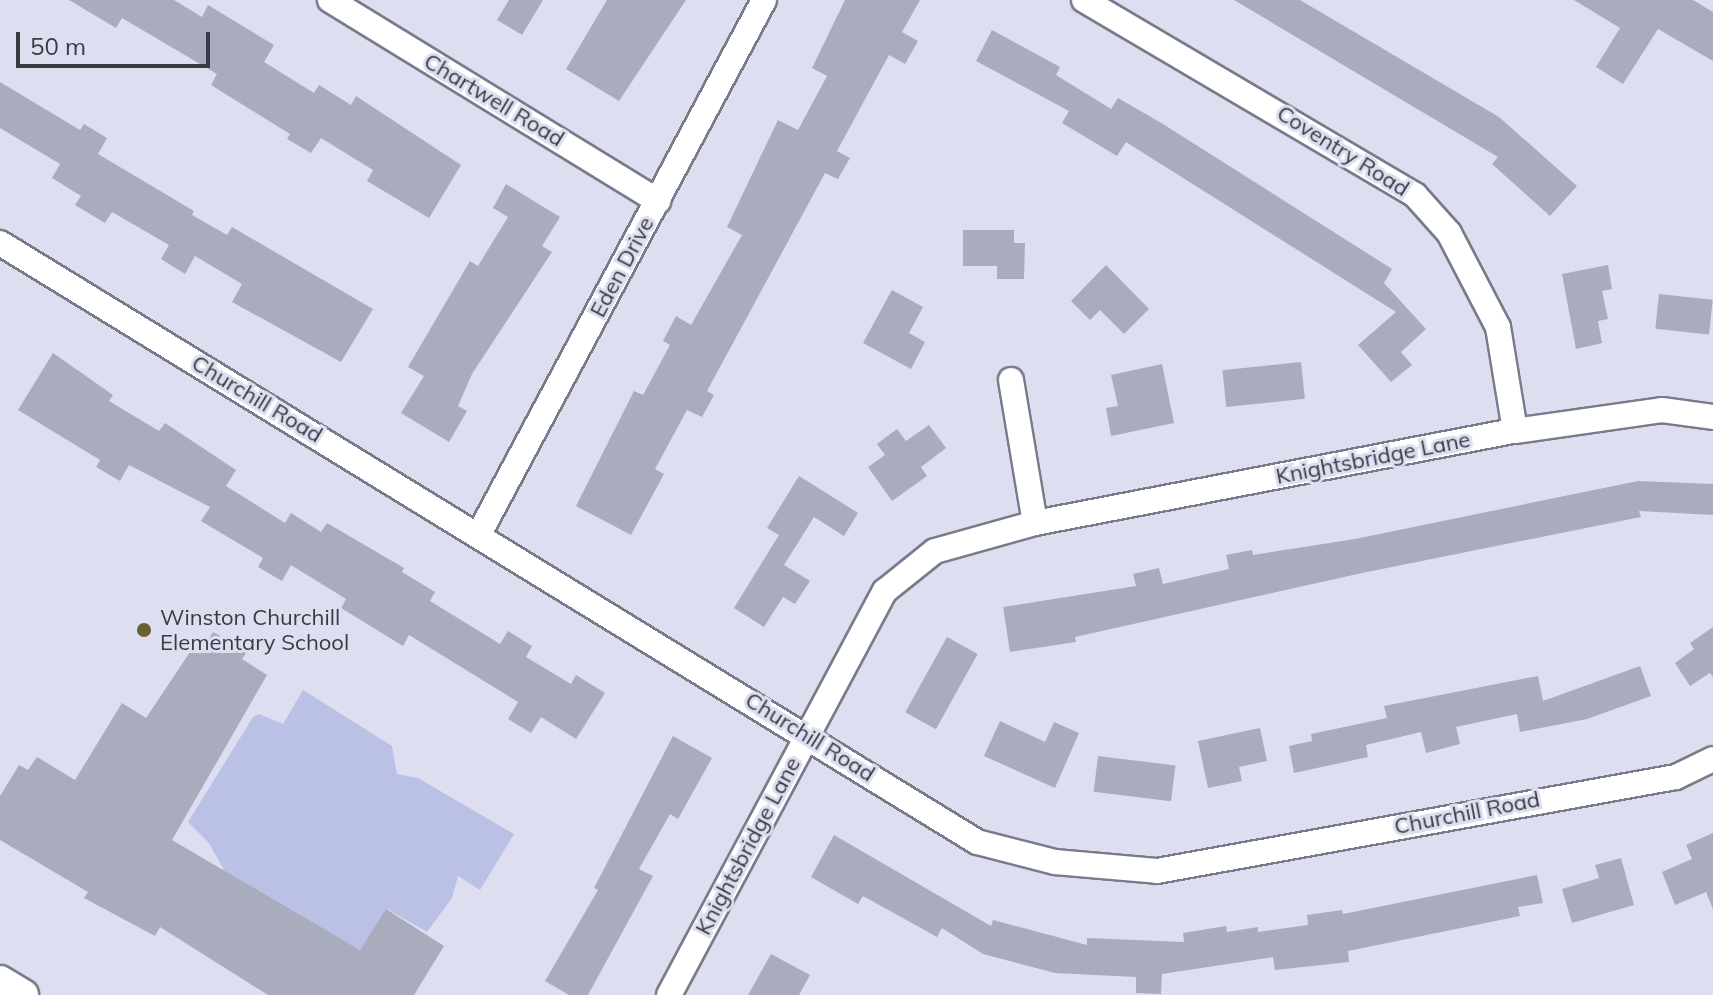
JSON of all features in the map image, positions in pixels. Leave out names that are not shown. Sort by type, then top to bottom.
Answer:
[{"type":"street","name":"Chartwell Road","points":[[330,0],[658,201]]},
{"type":"street","name":"Eden Drive","points":[[479,534],[764,0]]},
{"type":"street","name":"Coventry Road","points":[[1084,0],[1415,195],[1449,233],[1498,327],[1515,431]]},
{"type":"street","name":"Churchill Road","points":[[0,243],[977,842],[1055,862],[1157,871],[1676,777],[1713,759]]},
{"type":"street","points":[[1011,380],[1035,523]]},
{"type":"street","name":"Knightsbridge Lane","points":[[669,995],[885,591],[935,551],[1035,523],[1515,431],[1662,410],[1713,417]]},
{"type":"street","points":[[0,981],[23,995]]},
{"type":"shaded area","points":[[303,690],[392,746],[397,774],[418,778],[514,834],[480,890],[458,876],[452,898],[427,932],[387,909],[360,950],[226,874],[209,843],[188,822],[253,717],[259,714],[283,724]]},
{"type":"building","points":[[69,0],[174,0],[202,17],[208,5],[274,45],[264,62],[314,93],[319,85],[351,105],[356,96],[461,165],[429,218],[367,181],[373,170],[321,138],[311,153],[287,139],[290,134],[211,85],[217,74],[122,18],[116,28]]},
{"type":"building","points":[[509,0],[543,0],[522,35],[497,20]]},
{"type":"building","points":[[607,0],[686,0],[619,101],[566,69]]},
{"type":"building","points":[[845,0],[920,0],[902,32],[918,41],[905,64],[889,55],[837,151],[850,158],[838,179],[825,173],[707,391],[714,395],[702,417],[687,410],[655,469],[664,474],[631,535],[576,506],[634,391],[643,395],[670,345],[663,341],[676,316],[691,325],[742,235],[727,227],[778,120],[798,130],[827,76],[812,68]]},
{"type":"building","points":[[1234,0],[1300,0],[1499,117],[1577,186],[1550,216],[1492,164],[1498,157]]},
{"type":"building","points":[[1574,0],[1693,0],[1713,12],[1713,61],[1658,29],[1623,84],[1596,67],[1620,28]]},
{"type":"building","points":[[992,30],[1060,67],[1056,75],[1111,109],[1118,98],[1163,124],[1392,269],[1384,283],[1426,329],[1401,352],[1412,365],[1391,382],[1358,345],[1396,312],[1126,142],[1117,156],[1062,123],[1069,111],[976,61]]},
{"type":"building","points":[[0,82],[80,130],[84,124],[107,138],[98,154],[194,211],[192,215],[227,235],[232,227],[373,309],[341,362],[232,302],[242,284],[195,256],[185,274],[161,259],[169,245],[112,212],[105,223],[75,205],[81,196],[52,178],[60,164],[0,128]]},
{"type":"building","points":[[506,184],[560,217],[542,246],[552,252],[472,374],[458,406],[467,411],[449,442],[401,413],[424,376],[408,367],[470,261],[478,266],[508,217],[493,208]]},
{"type":"building","points":[[963,230],[1014,230],[1014,243],[1025,243],[1024,279],[997,279],[997,266],[963,266]]},
{"type":"building","points":[[1106,265],[1149,309],[1124,334],[1100,310],[1090,320],[1071,301]]},
{"type":"building","points":[[1608,265],[1612,289],[1602,291],[1608,319],[1598,321],[1602,343],[1576,349],[1562,274]]},
{"type":"building","points":[[892,290],[923,307],[909,333],[925,342],[911,369],[863,343]]},
{"type":"building","points":[[1659,294],[1713,300],[1709,334],[1655,329]]},
{"type":"building","points":[[53,353],[113,395],[109,401],[159,431],[165,423],[236,470],[226,486],[285,523],[291,513],[321,532],[327,523],[404,568],[402,572],[435,592],[430,601],[500,644],[508,631],[532,646],[526,657],[571,684],[576,675],[605,693],[576,739],[541,717],[531,733],[508,719],[518,702],[409,635],[403,646],[341,608],[346,599],[291,565],[282,581],[258,567],[263,558],[201,521],[210,507],[129,465],[120,481],[96,467],[100,460],[18,410]]},
{"type":"building","points":[[1301,362],[1305,399],[1226,407],[1222,370]]},
{"type":"building","points":[[1162,364],[1174,423],[1111,436],[1106,408],[1118,406],[1111,375]]},
{"type":"building","points":[[929,425],[946,448],[921,467],[927,476],[892,501],[868,467],[885,455],[877,444],[897,429],[906,441]]},
{"type":"building","points":[[799,476],[858,513],[844,536],[814,517],[784,565],[810,581],[795,604],[783,597],[764,627],[734,608],[779,535],[767,528]]},
{"type":"building","points":[[1638,481],[1713,484],[1713,515],[1639,511],[1641,517],[1362,573],[1075,637],[1076,642],[1010,652],[1003,607],[1136,586],[1133,574],[1159,568],[1163,584],[1229,569],[1226,555],[1252,550],[1253,555],[1355,539]]},
{"type":"building","points":[[1713,627],[1713,677],[1710,673],[1690,686],[1675,663],[1694,649],[1690,643]]},
{"type":"building","points":[[213,632],[247,651],[242,659],[267,675],[172,840],[360,950],[386,909],[444,946],[414,995],[268,995],[160,927],[155,936],[84,898],[88,892],[0,840],[0,796],[19,765],[28,770],[37,757],[75,780],[122,703],[146,718],[192,649],[200,654]]},
{"type":"building","points":[[947,637],[978,654],[936,729],[905,712]]},
{"type":"building","points":[[1640,666],[1651,696],[1587,719],[1520,732],[1517,714],[1456,727],[1460,744],[1426,753],[1421,732],[1366,745],[1368,757],[1294,773],[1289,746],[1312,741],[1311,734],[1387,718],[1384,706],[1538,676],[1543,701]]},
{"type":"building","points":[[1000,721],[1045,742],[1054,722],[1079,733],[1055,788],[984,756]]},
{"type":"building","points":[[1260,728],[1267,761],[1239,767],[1242,781],[1208,788],[1198,741]]},
{"type":"building","points":[[673,736],[712,758],[678,819],[670,814],[639,869],[653,876],[588,995],[569,995],[545,981],[598,890],[594,888]]},
{"type":"building","points":[[1098,756],[1175,766],[1171,801],[1094,792]]},
{"type":"building","points":[[1713,833],[1713,909],[1706,892],[1675,905],[1662,872],[1692,859],[1686,845]]},
{"type":"building","points":[[834,835],[991,926],[993,920],[1087,945],[1087,938],[1184,942],[1183,933],[1226,926],[1227,932],[1258,927],[1258,932],[1308,925],[1307,915],[1342,910],[1343,914],[1537,875],[1543,903],[1518,907],[1520,916],[1348,951],[1349,962],[1275,970],[1273,957],[1162,974],[1161,994],[1136,993],[1136,977],[1055,973],[983,954],[942,928],[937,937],[863,896],[858,904],[811,877]]},
{"type":"building","points":[[1621,858],[1634,905],[1572,923],[1562,889],[1599,878],[1595,865]]},
{"type":"building","points":[[771,954],[810,975],[799,995],[748,995]]},
{"type":"place","name":"Winston Churchill Elementary School","points":[[144,630]]}]
